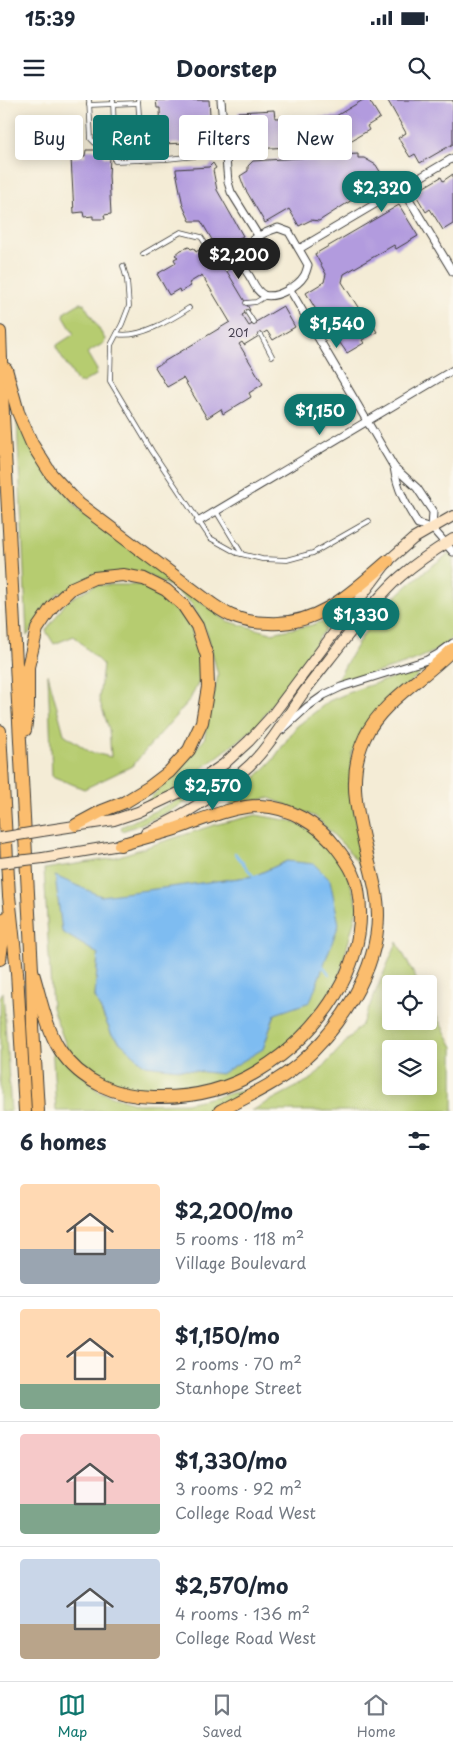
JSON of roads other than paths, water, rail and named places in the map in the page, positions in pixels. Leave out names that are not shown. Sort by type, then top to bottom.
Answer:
[{"type":"highway","points":[[0,332],[2,415],[38,1111]]},
{"type":"highway","points":[[1,350],[18,412],[32,444],[51,474],[79,504],[212,604],[231,616],[253,622],[275,624],[298,621],[319,614],[350,594],[388,561]]},
{"type":"highway","points":[[21,762],[28,707],[28,667],[38,629],[52,607],[72,588],[94,578],[123,575],[144,579],[166,590],[183,605],[197,626],[207,656],[208,687],[202,722],[189,750],[168,772],[148,788],[125,802],[102,811],[76,825]]},
{"type":"highway","points":[[220,1111],[273,1082],[297,1066],[337,1024],[351,1002],[363,977],[373,947],[378,916],[376,894],[354,792],[354,774],[358,754],[365,736],[381,713],[453,649]]},
{"type":"highway","points":[[0,731],[9,896],[17,972],[25,1111]]},
{"type":"highway","points":[[32,970],[52,1035],[60,1050],[74,1068],[92,1081],[118,1093],[140,1097],[166,1098],[195,1095],[224,1087],[257,1072],[286,1053],[312,1027],[330,1004],[347,972],[357,945],[361,916],[358,888],[348,863],[329,838],[308,821],[282,811],[260,806],[230,810],[120,845]]},
{"type":"highway","points":[[0,958],[9,896]]},
{"type":"street","points":[[221,100],[222,115]]},
{"type":"street","points":[[299,249],[453,158]]},
{"type":"street","points":[[226,160],[231,192],[259,237]]},
{"type":"street","points":[[403,188],[453,272]]},
{"type":"street","points":[[282,228],[289,232],[308,265],[306,275],[299,282],[275,295],[266,296],[259,293],[240,262],[240,254],[243,247],[259,237],[269,231],[282,228]]},
{"type":"street","points":[[289,288],[394,467],[417,488],[433,512],[432,528]]},
{"type":"street","points":[[198,522],[453,370]]},
{"type":"street","points":[[394,467],[396,482],[401,496],[418,524],[432,528],[450,541],[453,552]]},
{"type":"street","points":[[0,838],[114,820],[155,805],[189,788],[224,764],[249,742],[271,717],[388,561],[413,539],[453,516]]},
{"type":"street","points":[[276,735],[304,693],[375,602],[400,577],[450,541]]},
{"type":"street","points":[[0,864],[120,845],[173,820],[203,803],[229,784],[276,735],[324,696],[341,687],[427,660],[453,643]]},
{"type":"lane","points":[[89,100],[91,139],[93,142]]},
{"type":"lane","points":[[89,105],[113,102],[138,102],[139,115]]},
{"type":"lane","points":[[113,102],[114,115]]},
{"type":"lane","points":[[115,160],[142,160]]},
{"type":"lane","points":[[143,254],[181,232],[201,237],[219,264]]},
{"type":"lane","points":[[226,269],[228,263],[243,247]]},
{"type":"lane","points":[[123,266],[127,280],[129,306],[111,345],[110,381],[152,452],[210,538],[242,554],[262,559],[287,560],[308,555],[369,521]]},
{"type":"lane","points":[[246,303],[256,302],[266,296]]},
{"type":"lane","points":[[117,334],[126,336],[160,324],[189,308]]},
{"type":"lane","points":[[248,314],[254,323]]},
{"type":"lane","points":[[260,335],[272,356]]},
{"type":"lane","points":[[215,511],[242,554]]},
{"type":"water","points":[[287,861],[314,864],[330,880],[339,924],[310,1002],[275,1014],[263,1049],[221,1074],[145,1065],[112,1035],[95,997],[98,954],[62,932],[55,876],[101,896],[254,876]]},
{"type":"waterway","points":[[235,853],[254,877]]},
{"type":"waterway","points":[[321,967],[324,967],[329,974]]}]
